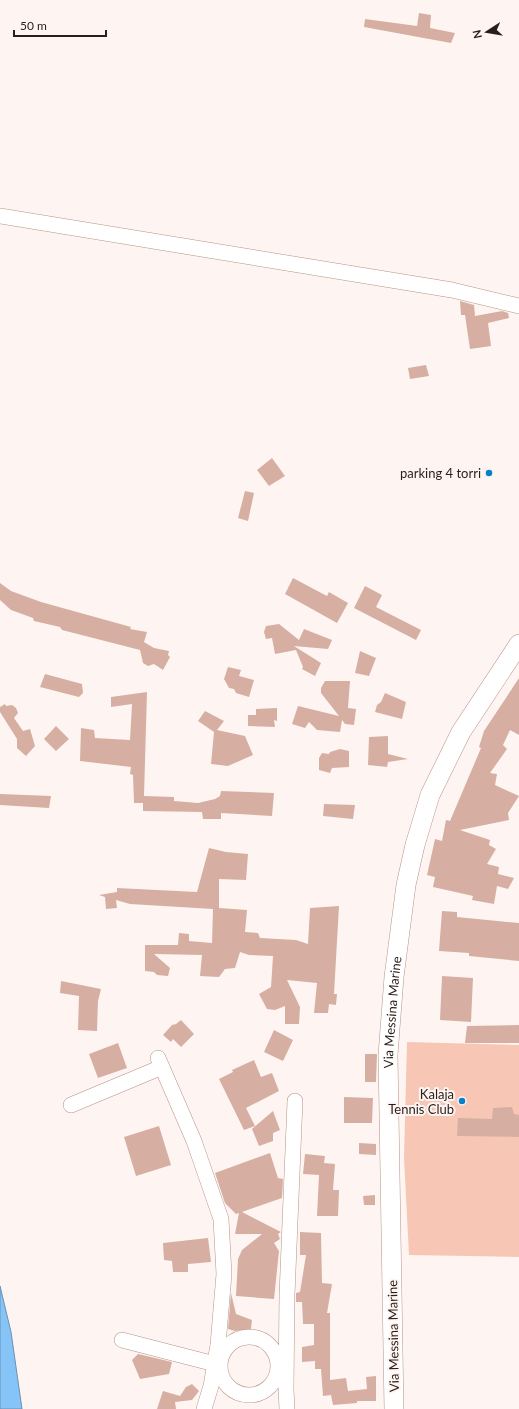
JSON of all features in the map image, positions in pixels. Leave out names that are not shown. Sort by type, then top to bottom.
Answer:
[{"type":"main road","name":"Via Messina Marine","points":[[394,1409],[388,1055],[394,977],[406,885],[415,844],[430,795],[461,732],[519,644]]},
{"type":"street","points":[[0,216],[452,290],[519,306]]},
{"type":"street","points":[[71,1105],[160,1063],[194,1141],[221,1219],[224,1274],[223,1342],[220,1366],[221,1376],[227,1386]]},
{"type":"street","points":[[287,1402],[286,1342],[295,1101]]},
{"type":"street","points":[[212,1382],[227,1386],[239,1394],[254,1396],[268,1389],[274,1382],[278,1367],[275,1353],[268,1345],[259,1339],[248,1337],[223,1342]]},
{"type":"street","points":[[122,1340],[215,1364]]},
{"type":"street","points":[[204,1409],[212,1382],[215,1364],[223,1342]]},
{"type":"street","points":[[268,1345],[286,1342]]},
{"type":"street","points":[[268,1389],[287,1402]]},
{"type":"shaded area","name":"Kalaja Tennis Club","points":[[407,1042],[519,1045],[519,1257],[409,1255],[404,1158]]},
{"type":"water","points":[[0,1286],[11,1332],[22,1409],[0,1409]]},
{"type":"building","points":[[419,13],[431,15],[430,28],[455,33],[451,43],[364,27],[365,19],[417,26]]},
{"type":"building","points":[[460,301],[474,305],[475,316],[502,311],[508,313],[509,318],[488,323],[491,346],[470,349],[465,315],[461,315]]},
{"type":"building","points":[[426,365],[429,376],[410,379],[408,368]]},
{"type":"building","points":[[272,458],[285,476],[269,486],[257,470]]},
{"type":"building","points":[[245,491],[254,493],[248,521],[238,518]]},
{"type":"building","points":[[293,578],[327,596],[329,592],[348,603],[337,623],[285,594]]},
{"type":"building","points":[[0,583],[11,591],[41,602],[131,627],[130,629],[147,632],[144,642],[154,648],[169,651],[168,655],[170,657],[163,670],[154,664],[148,666],[143,663],[140,650],[62,630],[60,627],[34,621],[33,618],[11,610],[0,600]]},
{"type":"building","points":[[365,586],[382,595],[376,607],[421,630],[416,640],[354,608]]},
{"type":"building","points":[[279,624],[299,640],[304,629],[332,640],[328,649],[294,646],[321,663],[315,676],[302,669],[303,667],[296,650],[275,654],[272,638],[266,639],[264,632],[266,626]]},
{"type":"building","points":[[360,651],[376,658],[369,676],[355,673]]},
{"type":"building","points":[[228,667],[241,670],[239,676],[254,680],[249,697],[236,693],[234,689],[229,688],[224,679]]},
{"type":"building","points":[[45,674],[82,684],[83,693],[79,697],[40,687]]},
{"type":"building","points":[[519,678],[519,735],[510,730],[503,745],[507,749],[490,773],[497,774],[495,785],[519,796],[508,813],[509,820],[460,830],[490,840],[489,845],[496,849],[487,864],[499,867],[498,874],[514,878],[508,889],[497,886],[494,904],[472,900],[473,896],[433,887],[435,877],[427,875],[435,839],[442,841],[446,820],[450,821],[481,748],[479,747],[484,731]]},
{"type":"building","points":[[325,681],[350,681],[348,708],[356,709],[354,725],[345,724],[342,720],[340,732],[317,730],[309,722],[305,728],[292,724],[298,706],[339,716],[321,693],[321,688]]},
{"type":"building","points":[[147,692],[144,796],[174,797],[174,801],[198,803],[215,799],[220,796],[221,791],[274,793],[272,816],[221,813],[221,819],[203,819],[202,812],[143,811],[143,803],[134,803],[133,775],[130,774],[131,767],[80,761],[81,728],[94,730],[95,738],[130,740],[132,704],[111,707],[111,697]]},
{"type":"building","points":[[385,693],[406,702],[402,719],[375,712],[377,705],[381,702]]},
{"type":"building","points":[[5,704],[6,706],[12,705],[16,708],[18,713],[14,718],[23,731],[30,729],[35,746],[26,756],[17,748],[17,739],[0,712],[0,707]]},
{"type":"building","points":[[277,708],[277,721],[274,720],[275,727],[248,726],[248,715],[256,715],[256,709]]},
{"type":"building","points":[[205,711],[224,721],[217,730],[245,736],[253,755],[228,766],[211,764],[214,732],[198,721]]},
{"type":"building","points":[[56,726],[69,739],[56,751],[44,739]]},
{"type":"building","points":[[388,736],[388,754],[408,759],[388,762],[387,767],[368,765],[369,737]]},
{"type":"building","points":[[340,749],[349,751],[349,767],[332,768],[330,773],[319,770],[319,758],[322,753],[329,754],[330,752]]},
{"type":"building","points":[[0,794],[51,796],[49,808],[0,805]]},
{"type":"building","points":[[324,804],[355,805],[353,819],[323,816]]},
{"type":"building","points":[[209,848],[226,852],[248,854],[246,880],[219,879],[219,908],[247,910],[245,932],[258,933],[260,938],[296,940],[308,944],[310,908],[339,906],[334,994],[337,994],[336,1005],[329,1004],[328,1013],[314,1013],[317,983],[287,980],[300,1007],[299,1024],[285,1024],[285,1006],[275,1010],[267,1009],[259,994],[271,987],[273,956],[249,955],[240,952],[235,968],[225,969],[219,977],[200,976],[202,955],[154,954],[170,968],[168,976],[157,975],[154,972],[145,971],[145,945],[178,945],[179,933],[189,934],[189,941],[212,943],[213,909],[130,904],[116,900],[117,908],[106,909],[105,897],[99,895],[117,892],[117,888],[197,892]]},
{"type":"building","points":[[442,911],[457,912],[457,917],[519,923],[519,961],[469,956],[469,953],[439,951]]},
{"type":"building","points":[[442,976],[473,978],[471,1022],[440,1020]]},
{"type":"building","points":[[61,981],[101,989],[98,1001],[97,1031],[78,1030],[79,996],[60,993]]},
{"type":"building","points":[[181,1020],[194,1034],[181,1047],[173,1039],[171,1042],[163,1035],[172,1025]]},
{"type":"building","points":[[519,1025],[519,1043],[465,1043],[467,1026]]},
{"type":"building","points":[[274,1030],[293,1040],[283,1061],[264,1052]]},
{"type":"building","points":[[118,1043],[127,1068],[98,1078],[89,1054]]},
{"type":"building","points":[[365,1054],[377,1054],[376,1082],[365,1082]]},
{"type":"building","points":[[254,1060],[261,1077],[272,1073],[279,1091],[246,1108],[255,1126],[244,1130],[219,1079],[233,1072],[232,1070]]},
{"type":"building","points":[[344,1097],[373,1098],[372,1123],[344,1123]]},
{"type":"building","points":[[512,1107],[514,1114],[519,1115],[519,1137],[457,1136],[458,1118],[492,1119],[493,1108]]},
{"type":"building","points":[[273,1111],[280,1130],[273,1133],[273,1141],[259,1146],[252,1129]]},
{"type":"building","points":[[159,1126],[171,1165],[136,1176],[124,1137]]},
{"type":"building","points":[[359,1143],[376,1144],[376,1155],[359,1154]]},
{"type":"building","points":[[270,1153],[278,1178],[283,1179],[282,1198],[242,1212],[281,1232],[278,1234],[280,1239],[274,1243],[279,1251],[274,1299],[236,1296],[238,1259],[242,1250],[262,1234],[235,1234],[239,1213],[236,1214],[225,1203],[215,1173]]},
{"type":"building","points":[[305,1154],[325,1156],[324,1163],[335,1164],[333,1190],[339,1190],[338,1216],[317,1216],[319,1175],[303,1174]]},
{"type":"building","points":[[375,1195],[375,1205],[364,1205],[363,1196]]},
{"type":"building","points":[[300,1232],[321,1233],[322,1283],[332,1284],[327,1313],[330,1313],[330,1380],[346,1378],[348,1391],[367,1389],[366,1377],[376,1376],[376,1401],[357,1401],[357,1403],[333,1405],[331,1395],[323,1396],[321,1369],[315,1369],[315,1361],[302,1362],[302,1347],[314,1345],[314,1324],[303,1324],[302,1302],[296,1302],[296,1293],[300,1292],[306,1255],[300,1255]]},
{"type":"building","points":[[208,1238],[211,1262],[188,1264],[188,1272],[173,1272],[172,1261],[164,1260],[163,1243]]},
{"type":"building","points":[[231,1293],[236,1314],[252,1320],[251,1329],[235,1331],[228,1329]]},
{"type":"building","points":[[138,1354],[172,1362],[169,1374],[140,1379],[132,1360]]},
{"type":"building","points":[[192,1384],[199,1391],[192,1400],[175,1402],[176,1409],[157,1409],[163,1391],[180,1396],[186,1387]]},
{"type":"place","name":"parking 4 torri","points":[[489,473]]},
{"type":"place","name":"Kalaja Tennis Club","points":[[462,1101]]}]
